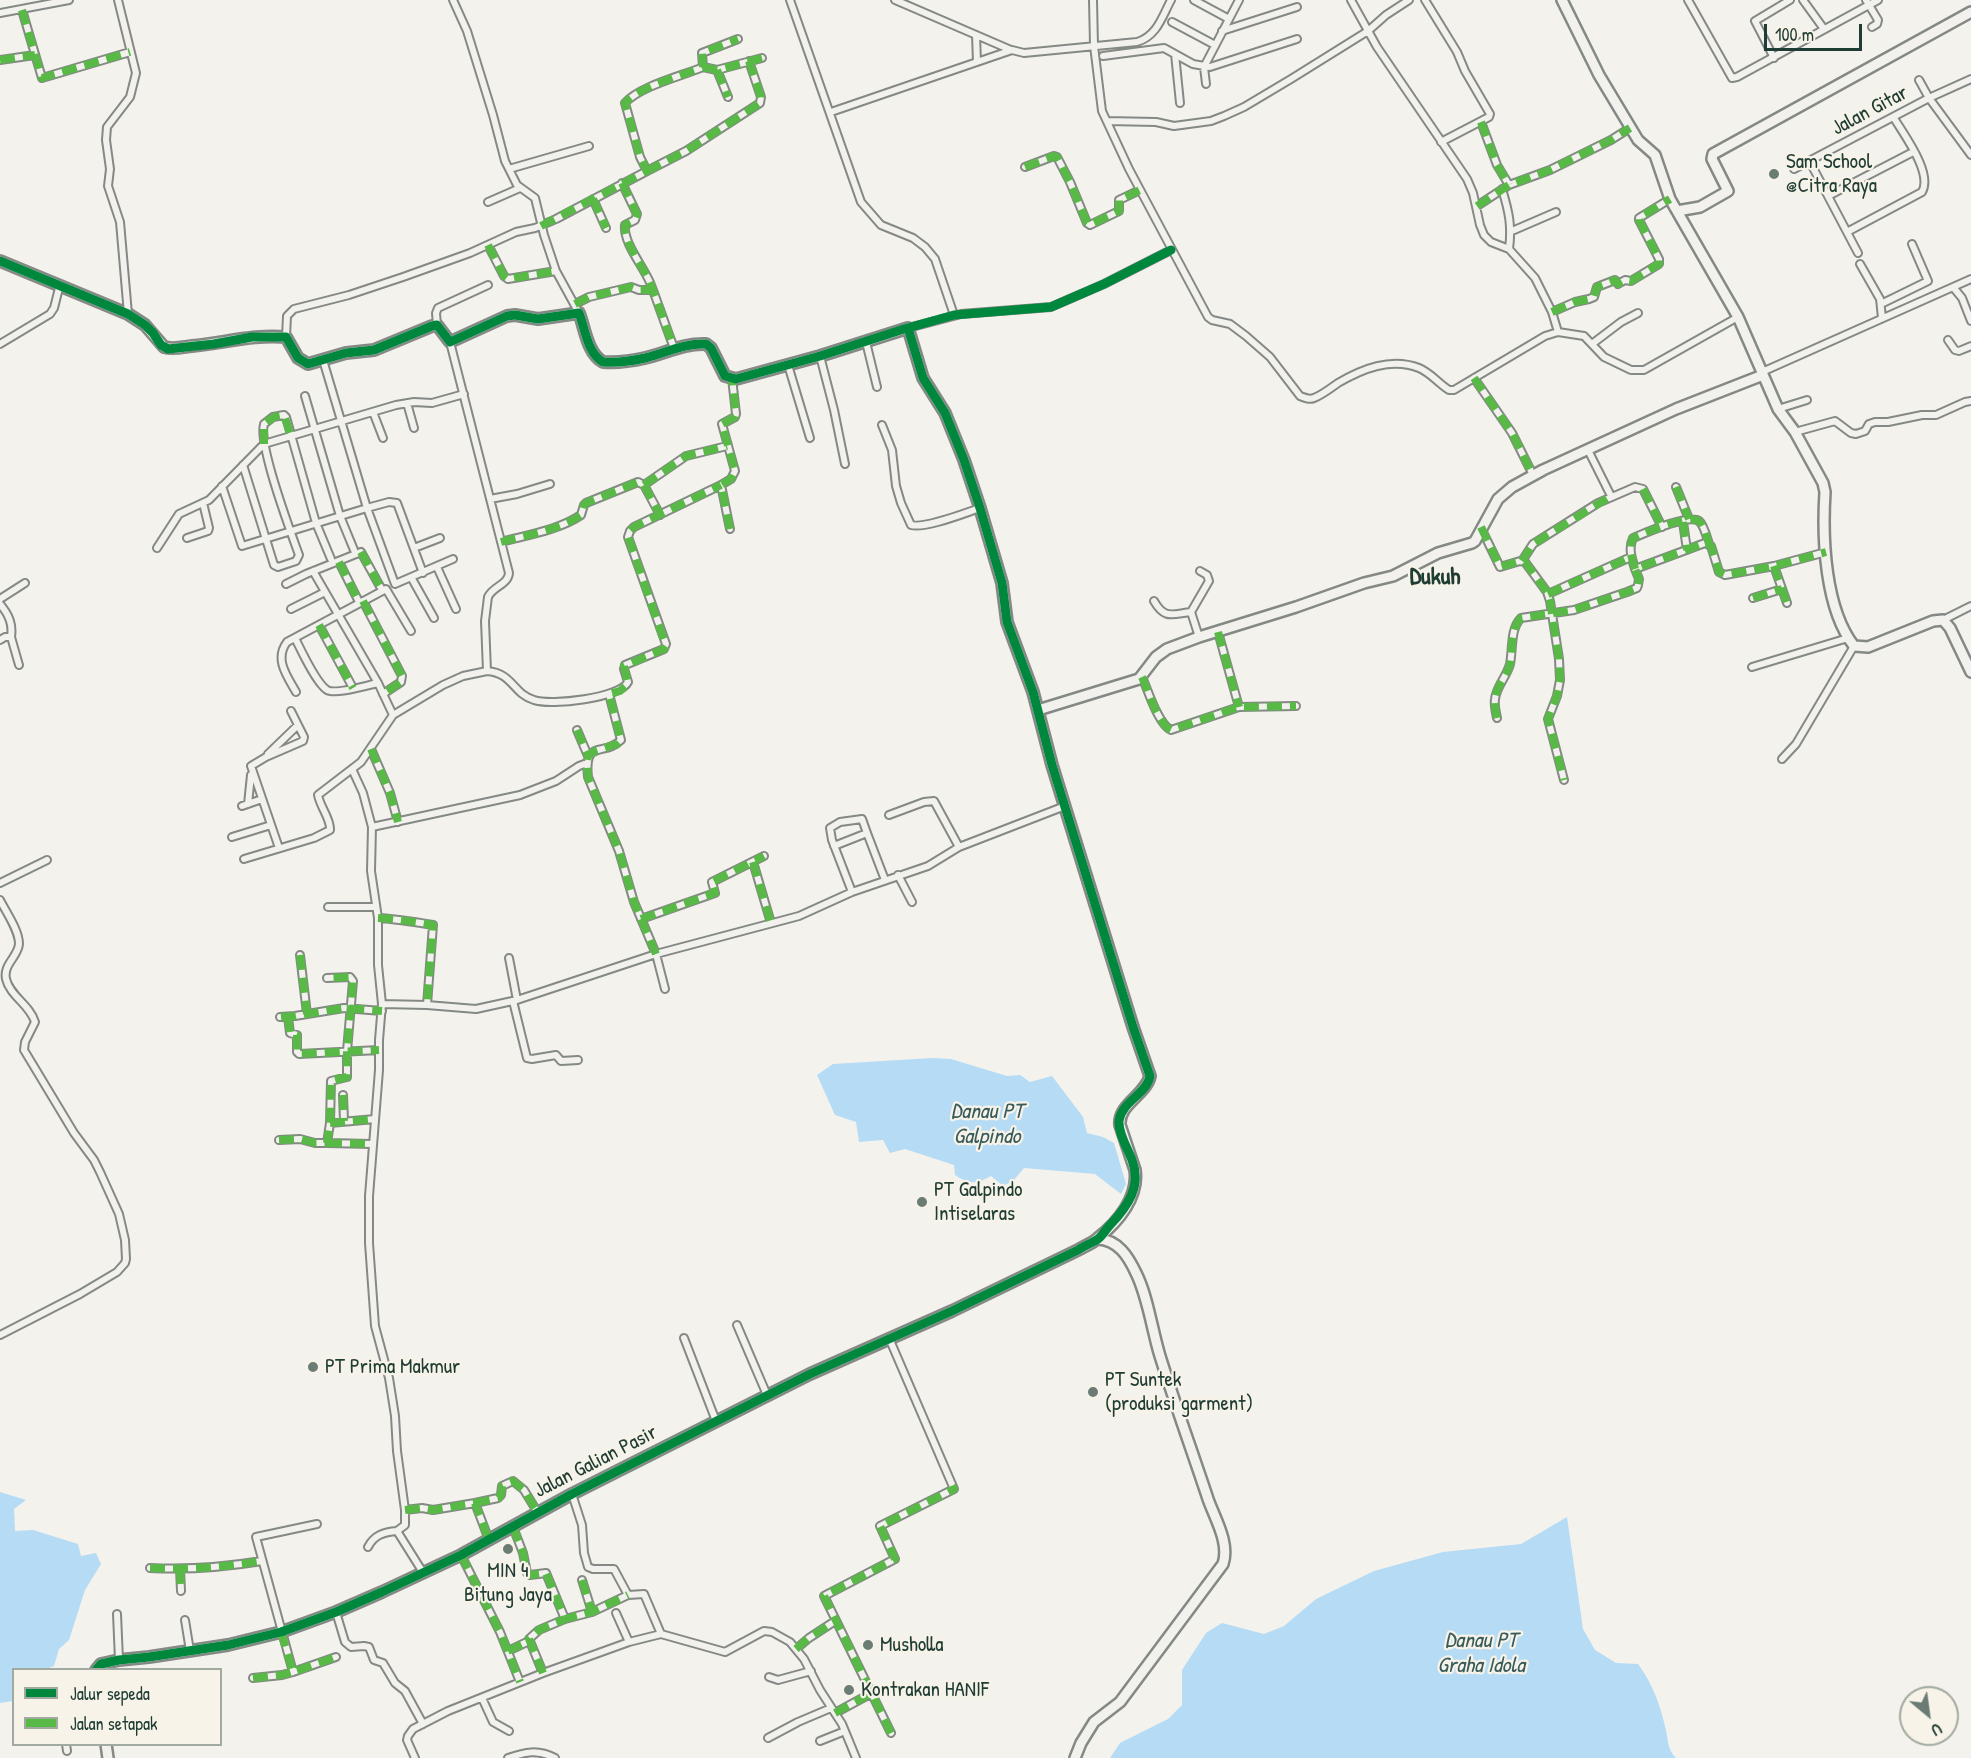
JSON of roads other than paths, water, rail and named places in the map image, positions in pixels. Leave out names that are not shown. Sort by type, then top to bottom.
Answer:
[{"type":"street","points":[[0,13],[69,0]]},
{"type":"street","points":[[118,0],[136,73],[133,90],[127,103],[107,127],[106,140],[110,168],[109,192],[120,222],[128,314]]},
{"type":"street","points":[[453,0],[467,31],[503,154],[512,177],[520,188],[535,198],[541,226],[556,271],[577,309],[590,345],[598,360],[603,362],[647,358],[674,348],[706,344],[711,348],[721,371],[725,376],[732,378],[820,356],[954,315],[1051,307],[1104,285],[1171,250]]},
{"type":"street","points":[[790,0],[861,202],[881,225],[913,238],[925,247],[934,259],[954,315]]},
{"type":"street","points":[[895,0],[1024,53],[1137,42],[1146,39],[1153,34],[1171,0]]},
{"type":"street","points":[[1093,0],[1094,46],[1100,101],[1107,122],[1171,250],[1208,317],[1230,324],[1246,336],[1270,357],[1304,398],[1313,398],[1347,378],[1366,370],[1396,362],[1430,373],[1449,390],[1545,336],[1558,332],[1580,334],[1604,357],[1637,371],[1644,370],[1737,317]]},
{"type":"street","points":[[1194,0],[1229,19]]},
{"type":"street","points":[[1206,84],[1204,67],[1239,0]]},
{"type":"street","points":[[1351,0],[1377,47],[1467,179],[1484,235],[1491,242],[1509,249],[1535,278],[1552,312],[1558,332]]},
{"type":"street","points":[[1107,122],[1156,123],[1174,126],[1211,121],[1244,107],[1368,31],[1386,15],[1409,0]]},
{"type":"street","points":[[1425,0],[1457,51],[1465,71],[1490,114],[1481,122],[1441,142]]},
{"type":"street","points":[[1562,0],[1599,75],[1630,128],[1638,140],[1655,155],[1670,199],[1737,317],[1778,409],[1795,432],[1818,475],[1825,492],[1826,552],[1830,584],[1837,616],[1848,638],[1854,646],[1868,647],[1933,621],[1943,620],[1971,606]]},
{"type":"street","points":[[1688,0],[1732,78],[1824,30],[1867,2],[1878,0]]},
{"type":"street","points":[[1774,58],[1755,21],[1790,0]]},
{"type":"street","points":[[1803,0],[1824,30]]},
{"type":"street","points":[[1867,2],[1878,22],[1872,27]]},
{"type":"street","points":[[1222,31],[1297,7]]},
{"type":"street","points":[[22,10],[44,78],[130,52]]},
{"type":"street","points":[[1677,211],[1700,207],[1728,190],[1711,156],[1971,12]]},
{"type":"street","points":[[1172,22],[1215,45]]},
{"type":"street","points":[[976,35],[977,62]]},
{"type":"street","points":[[703,67],[702,52],[738,39]]},
{"type":"street","points":[[1103,56],[1164,48],[1193,64],[1210,67],[1297,39]]},
{"type":"street","points":[[831,112],[1012,50]]},
{"type":"street","points":[[1175,54],[1180,103]]},
{"type":"street","points":[[0,60],[35,55]]},
{"type":"street","points":[[647,171],[640,157],[625,103],[632,96],[703,67],[717,70],[762,58]]},
{"type":"street","points":[[437,325],[374,350],[346,353],[308,363],[295,355],[286,337],[287,316],[294,309],[403,277],[516,232],[541,226],[694,147],[760,103],[761,97],[749,62]]},
{"type":"street","points":[[717,70],[728,97]]},
{"type":"street","name":"Jalan Gitar","points":[[1794,169],[1971,79]]},
{"type":"street","name":"Jalan Gitar","points":[[1919,80],[1929,99],[1971,155]]},
{"type":"street","points":[[1847,232],[1922,192],[1926,185],[1924,171],[1894,118]]},
{"type":"street","points":[[1481,122],[1497,165],[1509,185]]},
{"type":"street","points":[[1477,206],[1509,185],[1550,170],[1630,128]]},
{"type":"street","points":[[509,169],[590,146]]},
{"type":"street","points":[[1828,196],[1913,152]]},
{"type":"street","points":[[1025,167],[1054,156],[1058,157],[1087,223],[1090,225],[1119,211],[1119,200],[1140,190]]},
{"type":"street","points":[[1810,162],[1858,254]]},
{"type":"street","points":[[622,183],[637,214],[635,220],[625,225],[625,231],[652,290],[674,348]]},
{"type":"street","points":[[488,202],[520,188]]},
{"type":"street","points":[[1502,189],[1512,231],[1509,249]]},
{"type":"street","points":[[593,199],[606,228]]},
{"type":"street","points":[[1552,312],[1594,297],[1600,285],[1606,285],[1615,280],[1618,284],[1625,280],[1631,281],[1659,264],[1659,259],[1639,220],[1641,216],[1670,199]]},
{"type":"street","points":[[1512,231],[1556,212]]},
{"type":"street","points":[[488,244],[504,276],[508,279],[556,271]]},
{"type":"street","points":[[1881,304],[1928,281],[1912,244]]},
{"type":"street","points":[[0,261],[128,314],[145,325],[161,345],[168,349],[252,337],[286,337]]},
{"type":"street","points":[[1860,264],[1880,299],[1882,318]]},
{"type":"street","points":[[1038,710],[1128,683],[1142,676],[1160,653],[1199,637],[1319,600],[1364,583],[1394,576],[1438,553],[1472,543],[1503,493],[1533,475],[1676,409],[1762,374],[1971,279]]},
{"type":"street","points":[[0,344],[50,314],[54,308],[60,284]]},
{"type":"street","points":[[487,671],[485,621],[488,597],[489,593],[506,582],[509,576],[450,342],[437,325],[436,313],[438,308],[488,285]]},
{"type":"street","points":[[1953,287],[1962,298],[1971,321]]},
{"type":"street","points":[[450,342],[507,316],[538,318],[577,309],[589,297],[628,288],[652,290]]},
{"type":"street","points":[[1592,344],[1621,322],[1638,313]]},
{"type":"street","points":[[382,1004],[476,1009],[515,1000],[656,954],[799,916],[852,892],[928,866],[959,847],[1065,806],[1038,710],[1007,622],[1002,583],[980,508],[945,413],[923,378],[908,328]]},
{"type":"street","points":[[1948,340],[1955,350],[1959,351],[1971,346]]},
{"type":"street","points":[[866,342],[877,387]]},
{"type":"street","points":[[820,356],[845,464]]},
{"type":"street","points":[[323,360],[367,508],[395,584],[453,559]]},
{"type":"street","points":[[788,365],[810,438]]},
{"type":"street","points":[[244,860],[315,838],[330,830],[318,795],[361,762],[393,715],[443,685],[463,676],[487,671],[506,676],[519,691],[535,701],[595,698],[620,691],[628,684],[625,664],[664,649],[666,646],[628,537],[634,527],[731,479],[735,471],[722,424],[735,417],[732,378]]},
{"type":"street","points":[[1474,378],[1512,433],[1533,475]]},
{"type":"street","points":[[157,548],[180,514],[203,503],[264,444],[407,403],[432,403],[464,394]]},
{"type":"street","points":[[305,396],[340,516],[354,550]]},
{"type":"street","points":[[1778,409],[1807,400]]},
{"type":"street","points":[[1795,432],[1835,421],[1851,433],[1861,433],[1869,424],[1875,422],[1936,415],[1971,401]]},
{"type":"street","points":[[407,403],[414,428]]},
{"type":"street","points":[[373,412],[383,438]]},
{"type":"street","points":[[243,465],[274,565],[278,567],[297,561],[299,555],[264,444],[264,424],[273,417],[284,415],[316,523],[331,559]]},
{"type":"street","points":[[882,425],[892,450],[901,503],[911,525],[927,524],[980,508]]},
{"type":"street","points":[[644,485],[686,456],[727,446]]},
{"type":"street","points":[[1588,450],[1611,496]]},
{"type":"street","points":[[501,542],[555,527],[580,516],[586,503],[638,482],[644,485],[660,515]]},
{"type":"street","points":[[490,499],[550,484]]},
{"type":"street","points":[[722,485],[730,529]]},
{"type":"street","points":[[222,486],[242,546],[367,508],[389,502],[397,503],[423,573]]},
{"type":"street","points":[[1481,527],[1500,567],[1522,561],[1533,544],[1611,496],[1635,487],[1642,489],[1662,526]]},
{"type":"street","points":[[1676,487],[1686,520],[1687,550]]},
{"type":"street","points":[[187,538],[209,528],[203,503]]},
{"type":"street","points":[[1497,718],[1495,699],[1507,674],[1517,622],[1526,617],[1583,607],[1637,588],[1639,579],[1631,557],[1633,538],[1662,526],[1686,520],[1701,523],[1722,575],[1738,574],[1826,552]]},
{"type":"street","points":[[414,548],[440,538]]},
{"type":"street","points":[[1635,570],[1705,543],[1709,544]]},
{"type":"street","points":[[286,584],[361,552],[382,590]]},
{"type":"street","points":[[1548,594],[1631,557]]},
{"type":"street","points":[[1522,561],[1548,594],[1552,614],[1560,680],[1557,696],[1548,719],[1564,780]]},
{"type":"street","points":[[339,562],[402,676],[401,682],[383,694]]},
{"type":"street","points":[[1774,566],[1787,603]]},
{"type":"street","points":[[437,567],[456,609]]},
{"type":"street","points":[[313,571],[378,683],[393,715]]},
{"type":"street","points":[[1199,637],[1191,612],[1209,581],[1207,575],[1200,571]]},
{"type":"street","points":[[411,577],[434,618]]},
{"type":"street","points":[[0,599],[25,583]]},
{"type":"street","points":[[296,692],[281,661],[282,649],[287,642],[382,590],[386,589],[411,631]]},
{"type":"street","points":[[1753,598],[1782,589]]},
{"type":"street","points":[[291,609],[325,592]]},
{"type":"street","points":[[1154,601],[1164,614],[1191,612]]},
{"type":"street","points":[[0,604],[6,610],[11,623],[10,637],[19,665]]},
{"type":"street","points":[[1943,620],[1950,628],[1971,672]]},
{"type":"street","points":[[319,625],[353,688]]},
{"type":"street","points":[[1218,632],[1239,707]]},
{"type":"street","points":[[0,640],[10,637]]},
{"type":"street","points":[[295,638],[312,670],[327,690],[378,683]]},
{"type":"street","points":[[1752,667],[1848,638]]},
{"type":"street","points":[[1782,759],[1796,744],[1854,646]]},
{"type":"street","points":[[1142,676],[1161,722],[1171,730],[1239,707],[1296,706]]},
{"type":"street","points":[[372,827],[520,795],[556,781],[588,760],[594,751],[617,744],[621,740],[609,694]]},
{"type":"street","points":[[262,799],[245,805],[251,765],[303,741],[304,737],[291,711]]},
{"type":"street","points":[[266,757],[298,725]]},
{"type":"street","points":[[577,730],[588,760],[589,782],[619,851],[627,883],[656,954],[665,989]]},
{"type":"street","points":[[371,749],[390,793],[398,822]]},
{"type":"street","points":[[352,769],[363,793],[372,827],[371,871],[378,918],[378,965],[382,1004],[380,1070],[369,1196],[369,1243],[375,1326],[389,1378],[405,1510],[405,1525],[397,1531],[377,1536],[372,1539],[368,1547]]},
{"type":"street","points":[[251,771],[279,848]]},
{"type":"street","points":[[889,815],[924,802],[934,801],[959,847]]},
{"type":"street","name":"Jalan Galian Pasir","points":[[98,1668],[101,1664],[119,1660],[149,1658],[228,1645],[281,1632],[336,1612],[424,1574],[572,1494],[766,1395],[999,1289],[1098,1239],[1121,1215],[1132,1198],[1135,1170],[1119,1119],[1147,1085],[1150,1076],[1065,806]]},
{"type":"street","points":[[852,892],[830,834],[830,828],[834,825],[862,819],[885,880]]},
{"type":"street","points":[[232,837],[272,825]]},
{"type":"street","points":[[834,846],[867,833]]},
{"type":"street","points":[[641,920],[715,893],[712,882],[764,856]]},
{"type":"street","points":[[0,883],[47,860]]},
{"type":"street","points":[[753,862],[771,923]]},
{"type":"street","points":[[898,875],[912,902]]},
{"type":"street","points":[[0,900],[19,942],[6,971],[6,980],[31,1012],[35,1022],[25,1042],[24,1050],[97,1166],[119,1214],[126,1252],[125,1263],[117,1272],[80,1294],[0,1335]]},
{"type":"street","points":[[328,907],[376,907]]},
{"type":"street","points":[[378,918],[400,919],[434,926],[427,1005]]},
{"type":"street","points":[[300,955],[307,1014]]},
{"type":"street","points":[[509,958],[527,1058],[555,1055],[561,1061],[578,1060]]},
{"type":"street","points":[[327,978],[352,979],[347,1077],[331,1082],[327,1143]]},
{"type":"street","points":[[379,1050],[298,1054],[297,1035],[290,1033],[284,1017],[350,1008],[382,1011]]},
{"type":"street","points":[[343,1095],[344,1121]]},
{"type":"street","points":[[330,1123],[375,1119]]},
{"type":"street","points":[[279,1140],[300,1139],[315,1143],[372,1144]]},
{"type":"street","points":[[1075,1758],[1094,1722],[1120,1702],[1225,1558],[1224,1541],[1192,1455],[1160,1356],[1137,1274],[1118,1245],[1108,1240],[1098,1239]]},
{"type":"street","points":[[737,1324],[766,1395]]},
{"type":"street","points":[[684,1338],[716,1421]]},
{"type":"street","points":[[889,1338],[954,1490],[880,1526],[895,1559],[824,1596],[891,1733]]},
{"type":"street","points":[[405,1510],[422,1508],[433,1510],[498,1498],[501,1495],[502,1486],[513,1480],[524,1490],[538,1513]]},
{"type":"street","points":[[572,1494],[582,1525],[584,1553],[588,1567],[614,1569],[628,1595]]},
{"type":"street","points":[[475,1503],[489,1540]]},
{"type":"street","points":[[292,1671],[256,1537],[317,1524]]},
{"type":"street","points":[[513,1527],[524,1553],[527,1573]]},
{"type":"street","points":[[397,1531],[424,1574]]},
{"type":"street","points":[[461,1555],[495,1621],[520,1682]]},
{"type":"street","points":[[150,1568],[231,1566],[262,1561]]},
{"type":"street","points":[[180,1569],[181,1591]]},
{"type":"street","points":[[519,1574],[546,1574],[565,1619]]},
{"type":"street","points":[[582,1580],[592,1612]]},
{"type":"street","points":[[543,1673],[529,1641],[531,1635],[565,1619],[592,1612],[628,1595],[644,1594],[661,1634]]},
{"type":"street","points":[[336,1612],[345,1642],[351,1647],[369,1647],[374,1660],[383,1663],[395,1683],[405,1691],[423,1724]]},
{"type":"street","points":[[616,1613],[629,1642]]},
{"type":"street","points":[[117,1614],[119,1660]]},
{"type":"street","points":[[185,1620],[190,1651]]},
{"type":"street","points":[[796,1649],[808,1638],[835,1621]]},
{"type":"street","points":[[415,1758],[408,1740],[413,1729],[448,1711],[543,1673],[629,1642],[661,1634],[725,1652],[764,1631],[772,1632],[790,1642],[796,1649],[845,1731],[856,1758]]},
{"type":"street","points":[[508,1651],[529,1641]]},
{"type":"street","points":[[253,1678],[282,1675],[336,1657]]},
{"type":"street","points":[[769,1677],[778,1680],[811,1671]]},
{"type":"street","points":[[768,1738],[870,1694]]},
{"type":"street","points":[[482,1698],[493,1722],[509,1731]]},
{"type":"street","points":[[820,1741],[845,1731]]},
{"type":"street","points":[[508,1758],[528,1751],[542,1752],[555,1758]]},
{"type":"water","name":"Danau PT Galpindo","points":[[932,1058],[951,1059],[1007,1076],[1020,1075],[1030,1082],[1052,1076],[1083,1117],[1087,1133],[1103,1137],[1114,1143],[1126,1184],[1121,1194],[1095,1174],[1024,1168],[1013,1181],[1003,1186],[991,1176],[981,1181],[969,1182],[955,1175],[954,1165],[905,1149],[890,1153],[883,1140],[859,1142],[856,1122],[835,1115],[817,1075],[833,1064]]},
{"type":"water","points":[[0,1492],[26,1500],[14,1509],[15,1531],[33,1530],[78,1544],[81,1556],[96,1553],[101,1564],[85,1590],[69,1640],[59,1649],[54,1666],[12,1668],[12,1701],[0,1703]]},
{"type":"water","name":"Danau PT Graha Idola","points":[[1567,1517],[1583,1629],[1595,1650],[1616,1663],[1638,1664],[1656,1696],[1670,1748],[1676,1758],[1110,1758],[1120,1743],[1168,1719],[1182,1705],[1182,1670],[1206,1633],[1222,1623],[1264,1634],[1284,1626],[1316,1599],[1374,1571],[1443,1552],[1521,1544]]},
{"type":"place","name":"Sam School @Citra Raya","points":[[1774,174]]},
{"type":"place","name":"PT Galpindo Intiselaras","points":[[922,1202]]},
{"type":"place","name":"PT Prima Makmur","points":[[313,1367]]},
{"type":"place","name":"PT Suntek (produksi garment)","points":[[1093,1392]]},
{"type":"place","name":"MIN 4 Bitung Jaya","points":[[508,1549]]},
{"type":"place","name":"Musholla","points":[[868,1645]]},
{"type":"place","name":"Kontrakan HANIF","points":[[849,1690]]},
{"type":"district","name":"Dukuh","points":[[1435,578]]}]
